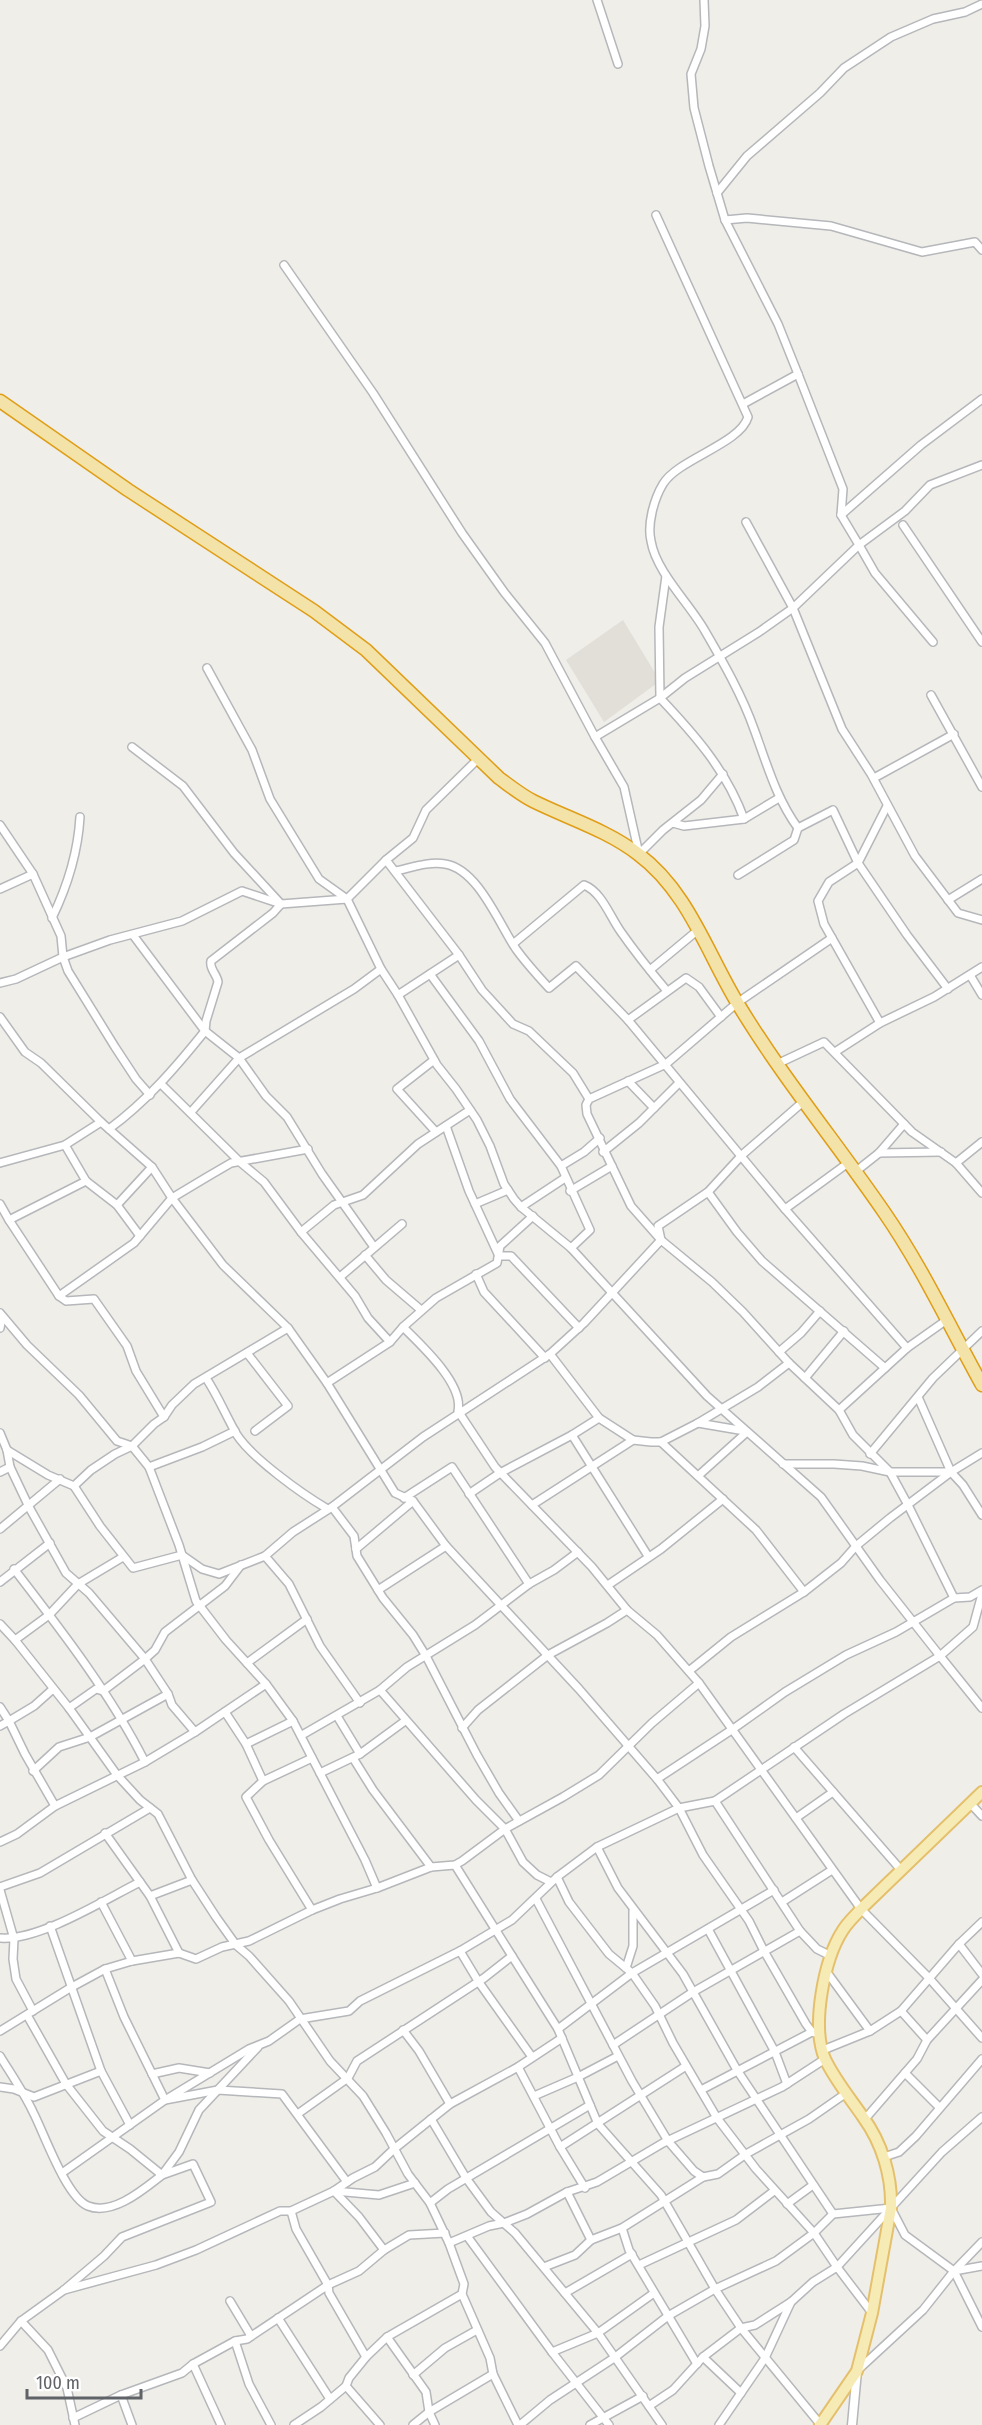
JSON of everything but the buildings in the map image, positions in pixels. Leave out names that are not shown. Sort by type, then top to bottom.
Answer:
[{"type":"highway","points":[[0,401],[128,490],[314,611],[366,650],[478,759],[499,778],[530,800],[608,835],[639,854],[678,897],[737,1003],[777,1064],[885,1213],[948,1319],[982,1385]]},
{"type":"main road","points":[[821,2424],[857,2371],[872,2313],[891,2208],[891,2193],[884,2157],[865,2119],[845,2094],[816,2033],[826,1971],[843,1929],[982,1792]]},
{"type":"street","points":[[597,0],[618,64]]},
{"type":"street","points":[[704,0],[705,26],[701,49],[691,74],[694,108],[725,220],[778,324],[798,374],[843,489],[841,516],[875,573],[933,642]]},
{"type":"street","points":[[717,193],[747,156],[820,93],[844,68],[891,36],[933,19],[965,12],[982,4]]},
{"type":"street","points":[[656,215],[748,417],[744,425],[685,465],[664,483],[652,510],[651,542],[666,576],[704,629],[719,657],[753,727],[779,798],[798,828]]},
{"type":"street","points":[[725,220],[747,218],[831,226],[922,252],[975,242],[982,250]]},
{"type":"street","points":[[284,265],[374,393],[462,533],[504,591],[539,633],[624,787],[639,854]]},
{"type":"street","points":[[743,404],[798,374]]},
{"type":"street","points":[[841,516],[921,445],[982,399]]},
{"type":"street","points":[[595,737],[660,698],[685,678],[793,608],[859,545],[905,511],[930,485],[982,465]]},
{"type":"street","points":[[746,522],[793,608],[842,729],[874,778],[915,856],[958,913],[982,920]]},
{"type":"street","points":[[903,525],[982,642]]},
{"type":"street","points":[[666,576],[659,627],[660,698],[698,740],[723,774],[744,819]]},
{"type":"street","points":[[207,668],[252,750],[270,800],[319,879],[347,899],[381,969],[434,1060],[470,1110],[490,1146],[508,1190],[521,1207],[571,1248],[663,1351],[722,1409],[821,1497],[912,1622],[982,1708]]},
{"type":"street","points":[[931,695],[982,787]]},
{"type":"street","points":[[874,778],[954,734]]},
{"type":"street","points":[[132,747],[183,786],[234,853],[281,904]]},
{"type":"street","points":[[0,983],[16,979],[63,957],[110,940],[182,921],[242,891],[281,904],[347,899],[386,860],[413,838],[426,810],[478,759]]},
{"type":"street","points":[[639,854],[663,830],[701,800],[723,774]]},
{"type":"street","points":[[673,823],[684,826],[744,819],[779,798]]},
{"type":"street","points":[[880,1023],[824,924],[818,901],[830,882],[858,863],[887,806]]},
{"type":"street","points":[[738,875],[794,840],[798,828],[833,810],[858,863],[907,935],[948,989]]},
{"type":"street","points":[[52,918],[64,894],[80,832],[80,817]]},
{"type":"street","points":[[0,825],[2,832],[33,874],[61,936],[63,957],[80,993],[136,1079],[150,1095]]},
{"type":"street","points":[[386,860],[459,955],[482,990],[513,1024],[530,1031],[566,1066],[589,1099]]},
{"type":"street","points":[[395,871],[438,863],[451,865],[463,871],[475,884],[513,944],[549,988],[576,966],[628,1020],[785,1209],[907,1348]]},
{"type":"street","points":[[0,889],[33,874]]},
{"type":"street","points":[[948,900],[982,879]]},
{"type":"street","points":[[513,944],[584,885],[589,887],[605,905],[621,932],[667,991]]},
{"type":"street","points":[[109,1130],[134,1111],[161,1084],[205,1031],[210,1004],[218,982],[212,968],[212,961],[273,913],[281,904]]},
{"type":"street","points":[[650,970],[698,930]]},
{"type":"street","points":[[133,935],[205,1031],[239,1058],[266,1096],[287,1117],[322,1174],[374,1247]]},
{"type":"street","points":[[832,938],[737,1003],[666,1064],[589,1099],[586,1106],[587,1114],[600,1138],[603,1152],[631,1206],[661,1240],[743,1311],[789,1363],[839,1410],[854,1435],[890,1472],[954,1598]]},
{"type":"street","points":[[398,995],[459,955]]},
{"type":"street","points":[[835,1052],[880,1023],[948,989],[982,967]]},
{"type":"street","points":[[191,1112],[239,1058],[354,989],[381,969]]},
{"type":"street","points":[[430,974],[485,1050],[510,1099],[561,1166],[570,1191],[590,1230],[571,1248]]},
{"type":"street","points":[[970,975],[982,995]]},
{"type":"street","points":[[628,1020],[686,978],[699,987],[721,1017]]},
{"type":"street","points":[[0,1017],[25,1052],[41,1063],[109,1130],[152,1167],[172,1198],[223,1265],[288,1328],[327,1383],[395,1493],[413,1501],[446,1546],[548,1655],[628,1745],[679,1808],[703,1856],[741,1908],[764,1951],[816,2033],[737,2070],[701,2090]]},
{"type":"street","points":[[777,1064],[824,1042],[904,1124],[956,1163],[982,1193]]},
{"type":"street","points":[[434,1060],[397,1089],[436,1132]]},
{"type":"street","points":[[628,1081],[654,1108]]},
{"type":"street","points":[[603,1152],[679,1083]]},
{"type":"street","points":[[161,1084],[240,1162],[264,1182],[301,1232],[340,1277],[368,1318],[390,1342]]},
{"type":"street","points":[[661,1240],[658,1226],[708,1192],[742,1155],[804,1101]]},
{"type":"street","points":[[301,1232],[334,1205],[363,1195],[418,1144],[470,1110]]},
{"type":"street","points":[[0,1163],[65,1145],[101,1122]]},
{"type":"street","points":[[785,1209],[879,1153],[904,1124]]},
{"type":"street","points":[[446,1126],[475,1204],[499,1256]]},
{"type":"street","points":[[561,1166],[584,1152],[600,1138]]},
{"type":"street","points":[[956,1163],[982,1142]]},
{"type":"street","points":[[65,1145],[86,1181],[117,1205],[140,1236]]},
{"type":"street","points":[[58,1296],[140,1236],[172,1198],[231,1163],[308,1149]]},
{"type":"street","points":[[879,1153],[941,1152]]},
{"type":"street","points":[[570,1191],[612,1166]]},
{"type":"street","points":[[117,1205],[152,1167]]},
{"type":"street","points":[[521,1207],[566,1178]]},
{"type":"street","points":[[9,1220],[86,1181]]},
{"type":"street","points":[[475,1204],[508,1190]]},
{"type":"street","points":[[708,1192],[737,1232],[762,1261],[885,1368]]},
{"type":"street","points":[[0,1204],[58,1296],[66,1301],[94,1299],[127,1346],[136,1371],[164,1417]]},
{"type":"street","points":[[327,1383],[390,1342],[403,1327],[436,1298],[497,1263],[500,1246],[533,1216]]},
{"type":"street","points":[[340,1277],[402,1224]]},
{"type":"street","points":[[0,1445],[48,1475],[74,1486],[133,1568],[182,1555],[202,1569],[219,1574],[265,1556],[293,1532],[459,1412],[547,1356],[579,1328],[661,1240]]},
{"type":"street","points":[[365,1255],[386,1280],[421,1310]]},
{"type":"street","points":[[499,1256],[511,1256],[579,1328]]},
{"type":"street","points":[[476,1274],[484,1292],[547,1356],[557,1362],[599,1418],[633,1440],[661,1442],[758,1387],[789,1363]]},
{"type":"street","points":[[779,1352],[801,1333],[820,1311]]},
{"type":"street","points":[[0,1328],[1,1315]]},
{"type":"street","points":[[1,1315],[27,1345],[79,1395],[117,1441],[132,1446],[149,1467],[200,1607],[266,1684],[302,1735],[377,1888]]},
{"type":"street","points":[[839,1410],[907,1348],[948,1319]]},
{"type":"street","points":[[403,1327],[450,1381],[460,1404],[459,1412],[476,1442],[500,1473],[578,1552],[627,1610],[657,1635],[689,1671],[763,1769],[861,1909],[929,1978],[982,2038]]},
{"type":"street","points":[[74,1486],[91,1470],[132,1446],[164,1417],[172,1405],[194,1384],[288,1328]]},
{"type":"street","points":[[805,1378],[844,1331]]},
{"type":"street","points":[[870,1454],[933,1378],[982,1331]]},
{"type":"street","points":[[247,1353],[288,1406],[255,1431]]},
{"type":"street","points":[[206,1378],[216,1392],[236,1431],[254,1455],[311,1499],[329,1507],[354,1536],[357,1556],[378,1590],[426,1656],[462,1728],[499,1793],[519,1821]]},
{"type":"street","points":[[918,1397],[951,1472],[963,1485],[982,1515]]},
{"type":"street","points":[[469,1494],[500,1473],[599,1418]]},
{"type":"street","points":[[698,1423],[746,1432]]},
{"type":"street","points":[[149,1467],[202,1448],[236,1431]]},
{"type":"street","points":[[698,1476],[746,1432]]},
{"type":"street","points":[[0,1433],[8,1450],[10,1467],[29,1507],[66,1573],[145,1659],[168,1694],[172,1706],[195,1732]]},
{"type":"street","points":[[572,1435],[593,1465],[648,1557]]},
{"type":"street","points":[[532,1505],[633,1440]]},
{"type":"street","points":[[661,1442],[756,1530],[804,1592]]},
{"type":"street","points":[[689,1671],[731,1637],[804,1592],[841,1563],[856,1546],[908,1505],[951,1472],[982,1453]]},
{"type":"street","points":[[783,1464],[862,1466],[890,1472],[951,1472]]},
{"type":"street","points":[[0,1472],[10,1467]]},
{"type":"street","points":[[404,1498],[452,1467],[529,1584]]},
{"type":"street","points":[[0,1529],[60,1479]]},
{"type":"street","points":[[608,1585],[661,1549],[723,1499]]},
{"type":"street","points":[[356,1549],[413,1501]]},
{"type":"street","points":[[0,1582],[50,1543]]},
{"type":"street","points":[[378,1590],[446,1546]]},
{"type":"street","points":[[302,1735],[380,1690],[407,1667],[501,1607],[529,1584],[554,1570],[578,1552]]},
{"type":"street","points":[[265,1556],[289,1584],[330,1663],[360,1703]]},
{"type":"street","points":[[15,1640],[49,1615],[78,1584],[123,1557]]},
{"type":"street","points":[[103,1691],[155,1650],[165,1632],[225,1586],[241,1565]]},
{"type":"street","points":[[14,1569],[123,1719],[146,1762]]},
{"type":"street","points":[[657,1779],[734,1729],[785,1692],[846,1655],[896,1632],[954,1598],[970,1598],[982,1592]]},
{"type":"street","points":[[62,2173],[165,2100],[300,2019],[349,2011],[360,2001],[460,1952],[512,1920],[554,1880],[597,1847],[679,1808],[715,1801],[794,1747],[940,1656],[973,1627],[982,1592]]},
{"type":"street","points":[[462,1728],[478,1710],[548,1655],[608,1623],[627,1610]]},
{"type":"street","points":[[247,1663],[307,1619]]},
{"type":"street","points":[[0,1624],[69,1708],[117,1775],[150,1808],[164,1826],[192,1880],[236,1945],[249,1956],[282,1994],[330,2061],[363,2096],[415,2183],[430,2203],[445,2234],[464,2284],[462,2294],[490,2358],[493,2374],[519,2425],[614,2358],[668,2316],[715,2289],[776,2261],[814,2233],[833,2214],[891,2208]]},
{"type":"street","points":[[0,2031],[105,1969],[132,1961],[179,1953],[196,1959],[222,1947],[236,1945],[312,1910],[431,1867],[455,1865],[478,1851],[506,1829],[598,1775],[628,1745],[699,1683]]},
{"type":"street","points":[[0,1842],[17,1834],[55,1806],[146,1762],[266,1684]]},
{"type":"street","points":[[0,1726],[34,1706],[53,1689]]},
{"type":"street","points":[[69,1708],[96,1689],[103,1691]]},
{"type":"street","points":[[380,1690],[476,1800],[506,1829],[523,1862],[537,1875],[554,1880],[609,1954],[629,1971],[660,2016],[717,2118],[774,2191],[814,2233],[872,2313]]},
{"type":"street","points":[[33,1771],[59,1747],[90,1737],[168,1694]]},
{"type":"street","points":[[0,1707],[33,1771],[55,1806]]},
{"type":"street","points":[[225,1712],[246,1744],[263,1781]]},
{"type":"street","points":[[337,1716],[373,1790],[431,1867]]},
{"type":"street","points":[[246,1744],[293,1721]]},
{"type":"street","points":[[320,1773],[356,1756],[405,1721]]},
{"type":"street","points":[[794,1747],[901,1870]]},
{"type":"street","points":[[312,1758],[263,1781],[246,1797],[269,1840],[312,1910]]},
{"type":"street","points":[[796,1818],[833,1792]]},
{"type":"street","points":[[715,1801],[800,1931],[817,1949],[831,1956]]},
{"type":"street","points":[[970,1803],[982,1816]]},
{"type":"street","points":[[150,1808],[39,1873],[0,1888],[14,1939],[13,1959],[16,1979],[30,2013],[66,2084],[103,2131],[130,2148],[162,2175]]},
{"type":"street","points":[[105,1833],[150,1896],[179,1953]]},
{"type":"street","points":[[597,1847],[618,1888],[693,1992],[737,2070],[833,2214]]},
{"type":"street","points":[[455,1865],[558,2029],[598,2124],[665,2201],[715,2289],[741,2328],[821,2424]]},
{"type":"street","points":[[782,1902],[832,1870]]},
{"type":"street","points":[[150,1896],[192,1880]]},
{"type":"street","points":[[0,1938],[14,1939],[50,1926],[140,1882]]},
{"type":"street","points":[[558,2029],[592,2004],[629,1971],[666,1954],[774,1890]]},
{"type":"street","points":[[536,1899],[618,2056],[668,2141],[694,2171],[703,2177]]},
{"type":"street","points":[[101,1902],[132,1961]]},
{"type":"street","points":[[629,1971],[633,1946],[632,1908]]},
{"type":"street","points":[[449,2243],[489,2226],[504,2223],[567,2192],[585,2188],[668,2141],[788,2084],[824,2054],[870,2031],[901,2011],[959,1944],[982,1922]]},
{"type":"street","points":[[50,1926],[100,2071],[130,2125]]},
{"type":"street","points":[[708,1929],[775,2052],[788,2084]]},
{"type":"street","points":[[613,2045],[729,1970],[800,1931]]},
{"type":"street","points":[[959,1944],[982,1974]]},
{"type":"street","points":[[460,1952],[532,2057]]},
{"type":"street","points":[[299,2113],[348,2078],[357,2061],[512,1956]]},
{"type":"street","points":[[105,1969],[124,2017],[165,2100]]},
{"type":"street","points":[[826,1971],[870,2031]]},
{"type":"street","points":[[865,2119],[905,2073],[927,2040],[954,2008],[981,1983]]},
{"type":"street","points":[[901,2011],[927,2040]]},
{"type":"street","points":[[403,2030],[419,2051],[450,2104]]},
{"type":"street","points":[[64,2290],[156,2265],[196,2250],[280,2211],[291,2211],[334,2191],[375,2167],[450,2104],[518,2067],[562,2038]]},
{"type":"street","points":[[162,2175],[178,2152],[199,2110],[260,2044]]},
{"type":"street","points":[[0,2056],[32,2109],[62,2173],[80,2200],[89,2206],[100,2208],[117,2204],[162,2175],[193,2164],[211,2202],[122,2237],[104,2256],[64,2290],[21,2321],[0,2346]]},
{"type":"street","points":[[534,2096],[618,2056]]},
{"type":"street","points":[[884,2157],[899,2152],[916,2136],[982,2060]]},
{"type":"street","points":[[560,2146],[686,2066]]},
{"type":"street","points":[[518,2067],[585,2188]]},
{"type":"street","points":[[152,2074],[179,2068],[210,2073]]},
{"type":"street","points":[[0,2087],[33,2097],[100,2071]]},
{"type":"street","points":[[905,2073],[939,2107]]},
{"type":"street","points":[[165,2100],[218,2090],[282,2094],[299,2113],[347,2182]]},
{"type":"street","points":[[544,2267],[575,2255],[591,2240],[622,2228],[703,2177],[718,2174],[746,2154],[781,2136],[845,2094]]},
{"type":"street","points":[[430,2203],[466,2178],[590,2105]]},
{"type":"street","points":[[649,2406],[673,2390],[703,2357],[741,2328],[755,2325],[792,2302],[813,2282],[837,2266],[942,2152],[982,2117]]},
{"type":"street","points":[[431,2120],[466,2178],[491,2212],[544,2267],[598,2333],[662,2425]]},
{"type":"street","points":[[334,2191],[379,2195],[415,2183]]},
{"type":"street","points":[[787,2204],[813,2185]]},
{"type":"street","points":[[334,2191],[384,2250]]},
{"type":"street","points":[[639,2265],[736,2220],[774,2191]]},
{"type":"street","points":[[567,2192],[591,2240]]},
{"type":"street","points":[[891,2208],[905,2235],[954,2271],[982,2327]]},
{"type":"street","points":[[291,2211],[296,2229],[366,2357]]},
{"type":"street","points":[[622,2228],[632,2254],[697,2364]]},
{"type":"street","points":[[21,2321],[48,2350],[67,2388],[74,2421],[121,2396],[182,2373],[193,2364],[235,2341],[251,2336],[328,2285],[359,2271],[384,2250],[409,2235],[445,2234]]},
{"type":"street","points":[[466,2236],[609,2425]]},
{"type":"street","points":[[852,2425],[857,2371],[923,2310],[954,2271],[982,2242]]},
{"type":"street","points":[[565,2293],[632,2254]]},
{"type":"street","points":[[954,2271],[982,2266]]},
{"type":"street","points":[[552,2352],[598,2333],[654,2293]]},
{"type":"street","points":[[294,2425],[346,2386],[349,2378],[366,2357],[387,2337],[462,2294]]},
{"type":"street","points":[[230,2301],[251,2336]]},
{"type":"street","points":[[719,2425],[765,2358],[792,2302]]},
{"type":"street","points":[[278,2318],[330,2399]]},
{"type":"street","points":[[413,2374],[445,2348],[477,2330]]},
{"type":"street","points":[[387,2337],[426,2392],[429,2412],[435,2425]]},
{"type":"street","points":[[235,2341],[249,2384],[271,2425]]},
{"type":"street","points":[[703,2357],[741,2393]]},
{"type":"street","points":[[193,2364],[220,2425]]},
{"type":"street","points":[[413,2425],[429,2412],[493,2374]]},
{"type":"street","points":[[346,2386],[380,2425]]},
{"type":"street","points":[[121,2396],[132,2425]]},
{"type":"street","points":[[590,2425],[643,2396]]},
{"type":"shaded area","points":[[623,620],[660,681],[604,722],[566,660]]}]
